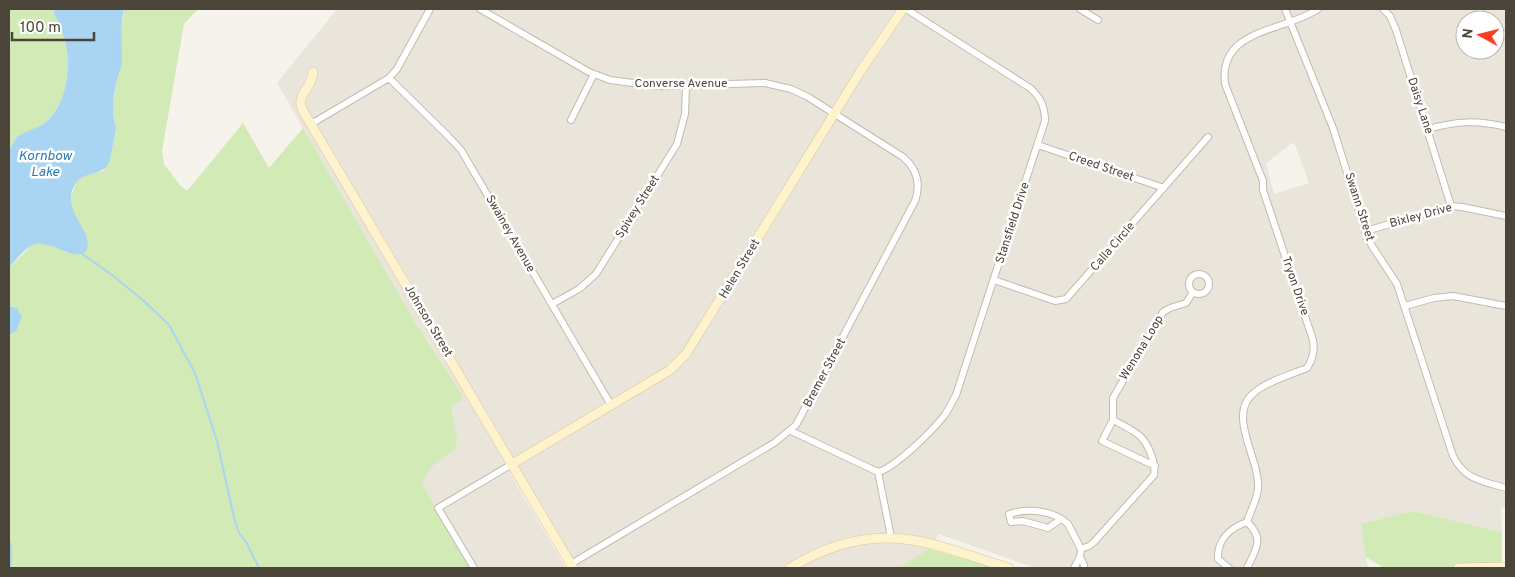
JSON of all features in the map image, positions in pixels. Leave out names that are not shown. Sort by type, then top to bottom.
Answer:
[{"type":"street","points":[[311,124],[389,78],[397,69],[430,9]]},
{"type":"street","name":"Converse Avenue","points":[[480,9],[594,74],[610,80],[642,85],[769,84],[801,94],[834,114]]},
{"type":"street","name":"Helen Street","points":[[512,464],[670,370],[690,350],[834,114],[904,9]]},
{"type":"street","name":"Stansfield Drive","points":[[878,472],[890,467],[938,424],[956,395],[1045,124],[1042,102],[1030,88],[904,9]]},
{"type":"street","points":[[1080,9],[1098,20]]},
{"type":"street","name":"Swann Street","points":[[1284,9],[1332,128],[1372,246],[1394,277],[1456,462],[1472,478],[1506,488]]},
{"type":"street","name":"Tryon Drive","points":[[1246,522],[1258,491],[1255,463],[1242,425],[1247,400],[1256,390],[1307,368],[1313,357],[1314,345],[1263,190],[1264,181],[1225,84],[1224,69],[1234,49],[1245,39],[1310,14],[1318,9]]},
{"type":"street","name":"Daisy Lane","points":[[1383,9],[1390,16],[1396,30],[1451,206]]},
{"type":"street","name":"Johnson Street","points":[[313,72],[311,83],[301,95],[302,109],[572,566]]},
{"type":"street","points":[[571,120],[594,74]]},
{"type":"street","name":"Swainey Avenue","points":[[389,78],[461,150],[611,405]]},
{"type":"street","name":"Spivey Street","points":[[552,304],[585,285],[596,274],[677,144],[685,114],[686,86]]},
{"type":"street","name":"Bremer Street","points":[[572,566],[774,443],[791,431],[801,419],[917,194],[918,183],[916,175],[909,162],[834,114]]},
{"type":"street","points":[[1428,129],[1474,121],[1506,126]]},
{"type":"street","name":"Calla Circle","points":[[994,280],[1055,301],[1066,299],[1208,137]]},
{"type":"street","name":"Creed Street","points":[[1038,145],[1164,188]]},
{"type":"street","name":"Bixley Drive","points":[[1366,231],[1451,206],[1462,206],[1506,216]]},
{"type":"street","name":"Wenona Loop","points":[[1113,420],[1113,398],[1164,312],[1186,303],[1193,292]]},
{"type":"street","points":[[1404,306],[1434,298],[1453,296],[1506,306]]},
{"type":"street","points":[[1081,549],[1094,542],[1153,478],[1155,466],[1147,446],[1140,436],[1113,420],[1102,441],[1155,466]]},
{"type":"street","points":[[791,431],[878,472],[890,537]]},
{"type":"street","points":[[474,568],[438,508],[512,464]]},
{"type":"street","points":[[1061,519],[1048,528],[1023,521],[1011,522],[1009,514],[1023,510],[1048,514],[1061,519],[1068,524],[1081,549],[1080,557],[1074,568]]},
{"type":"street","points":[[1229,568],[1218,559],[1218,551],[1227,533],[1246,522],[1257,534],[1258,543],[1247,568]]},
{"type":"street","points":[[790,568],[842,544],[890,537],[928,543],[1008,568]]},
{"type":"street","points":[[1080,557],[1084,568]]},
{"type":"street","points":[[1458,568],[1506,566]]},
{"type":"shaded area","points":[[337,9],[1506,9],[1506,508],[1501,507],[1502,532],[1412,511],[1361,524],[1368,568],[1035,568],[939,534],[929,549],[901,568],[572,568],[499,455],[566,568],[465,568],[355,383],[416,324],[277,83]],"holes":[[[1294,142],[1309,183],[1274,194],[1266,163]]]},
{"type":"green space","points":[[9,9],[53,9],[65,40],[68,64],[63,95],[53,114],[44,124],[17,138],[9,150]]},
{"type":"green space","points":[[124,9],[198,9],[184,24],[162,151],[164,164],[187,191],[243,123],[269,168],[303,128],[416,324],[463,396],[460,401],[451,406],[457,438],[456,448],[430,468],[422,484],[470,568],[9,568],[9,335],[16,331],[17,308],[9,306],[9,268],[31,246],[40,243],[48,244],[68,253],[87,250],[88,242],[71,208],[71,197],[76,182],[88,174],[103,171],[109,162],[116,131],[112,113],[116,84],[122,61],[120,42]]},
{"type":"green space","points":[[1412,511],[1502,532],[1502,568],[1384,568],[1366,557],[1361,524]]},
{"type":"green space","points":[[929,549],[997,568],[899,568]]},
{"type":"water","name":"Kornbow Lake","points":[[53,9],[124,9],[122,62],[113,105],[116,130],[107,166],[78,181],[71,196],[71,203],[87,237],[87,250],[81,254],[75,254],[38,244],[25,250],[9,268],[9,150],[18,136],[47,121],[59,105],[66,86],[68,65],[66,45]]},
{"type":"water","points":[[9,306],[17,308],[22,317],[16,331],[9,335]]},
{"type":"waterway","points":[[81,253],[144,301],[169,325],[195,373],[217,441],[235,522],[239,533],[246,542],[259,568]]},
{"type":"waterway","points":[[9,539],[11,546],[10,568]]}]
